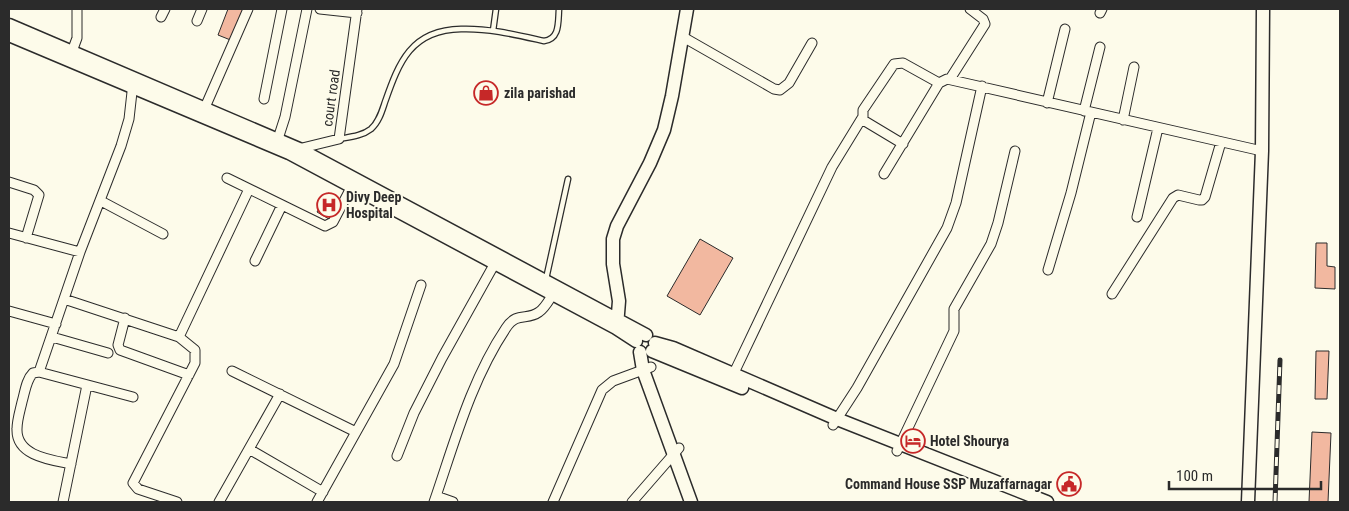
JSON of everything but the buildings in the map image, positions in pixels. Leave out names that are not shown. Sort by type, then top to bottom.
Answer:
[{"type":"street","points":[[70,56],[77,38],[77,9]]},
{"type":"street","points":[[197,21],[202,9]]},
{"type":"street","points":[[203,112],[248,9]]},
{"type":"street","points":[[264,99],[282,9]]},
{"type":"street","points":[[277,143],[285,117],[308,9]]},
{"type":"street","points":[[320,9],[357,11]]},
{"type":"street","points":[[617,324],[619,301],[613,264],[614,239],[617,226],[650,163],[664,130],[687,9]]},
{"type":"street","points":[[950,79],[985,24],[983,19],[970,9]]},
{"type":"street","points":[[1248,502],[1262,151],[1263,9]]},
{"type":"street","name":"court road","points":[[294,151],[339,139],[357,11]]},
{"type":"street","points":[[9,25],[70,56]]},
{"type":"street","points":[[1047,103],[1064,28]]},
{"type":"street","points":[[9,35],[70,56],[294,151],[495,263],[553,294],[617,324]]},
{"type":"street","points":[[682,37],[774,89],[780,90],[789,83],[812,43]]},
{"type":"street","points":[[1048,270],[1071,194],[1100,47]]},
{"type":"street","points":[[734,375],[832,167],[862,118],[863,110],[894,64],[903,63],[938,83]]},
{"type":"street","points":[[1122,120],[1134,67]]},
{"type":"street","points":[[884,174],[904,144],[938,83],[950,79],[1047,103],[1262,151]]},
{"type":"street","points":[[39,372],[80,252],[101,201],[126,131],[133,82]]},
{"type":"street","points":[[835,422],[857,388],[947,228],[956,203],[982,86]]},
{"type":"street","points":[[862,118],[904,144]]},
{"type":"street","points":[[1137,217],[1158,128]]},
{"type":"street","points":[[1112,294],[1173,198],[1178,196],[1202,200],[1205,197],[1221,142]]},
{"type":"street","points":[[899,448],[954,331],[954,309],[991,244],[998,223],[1015,151]]},
{"type":"street","points":[[227,178],[320,225],[328,225],[332,222],[353,183]]},
{"type":"street","points":[[9,182],[34,190],[39,195],[26,238]]},
{"type":"street","points":[[353,183],[546,280],[617,324],[646,346],[899,448],[1024,502]]},
{"type":"street","points":[[179,337],[249,189]]},
{"type":"street","points":[[101,201],[163,234]]},
{"type":"street","points":[[255,261],[282,205]]},
{"type":"street","points":[[9,233],[80,252]]},
{"type":"street","points":[[398,456],[414,413],[434,373],[495,263]]},
{"type":"street","points":[[316,502],[394,364],[421,285]]},
{"type":"street","points":[[453,502],[435,499],[466,411],[485,365],[506,328],[516,318],[541,311],[553,294]]},
{"type":"street","points":[[64,299],[179,337],[195,350],[194,363],[189,374],[133,483],[138,489],[177,502]]},
{"type":"street","points":[[9,311],[56,324]]},
{"type":"street","points":[[125,318],[118,345],[120,350],[189,374]]},
{"type":"street","points":[[52,337],[108,354]]},
{"type":"street","points":[[646,346],[673,348],[835,422]]},
{"type":"street","points":[[646,346],[647,369],[676,451],[691,502]]},
{"type":"street","points":[[553,502],[602,390],[612,381],[647,369]]},
{"type":"street","points":[[232,371],[356,432]]},
{"type":"street","points":[[71,464],[32,454],[19,441],[17,435],[18,419],[28,381],[33,373],[39,372],[133,397]]},
{"type":"street","points":[[63,502],[87,385]]},
{"type":"street","points":[[219,502],[280,394]]},
{"type":"street","points":[[899,448],[1047,502]]},
{"type":"street","points":[[249,449],[322,492]]},
{"type":"street","points":[[632,502],[676,451]]},
{"type":"street","points":[[676,451],[699,502]]},
{"type":"lane","points":[[493,31],[496,9]]},
{"type":"lane","points":[[339,139],[363,134],[372,128],[379,119],[400,62],[424,38],[441,31],[460,29],[493,31],[551,40],[557,32],[560,9]]},
{"type":"lane","points":[[546,280],[568,179]]},
{"type":"railway","points":[[1275,502],[1280,360]]},
{"type":"place","name":"zila parishad","points":[[486,93]]},
{"type":"place","name":"Divy Deep Hospital","points":[[329,205]]},
{"type":"place","name":"Hotel Shourya","points":[[913,441]]},
{"type":"place","name":"Command House SSP Muzaffarnagar","points":[[1069,484]]}]
